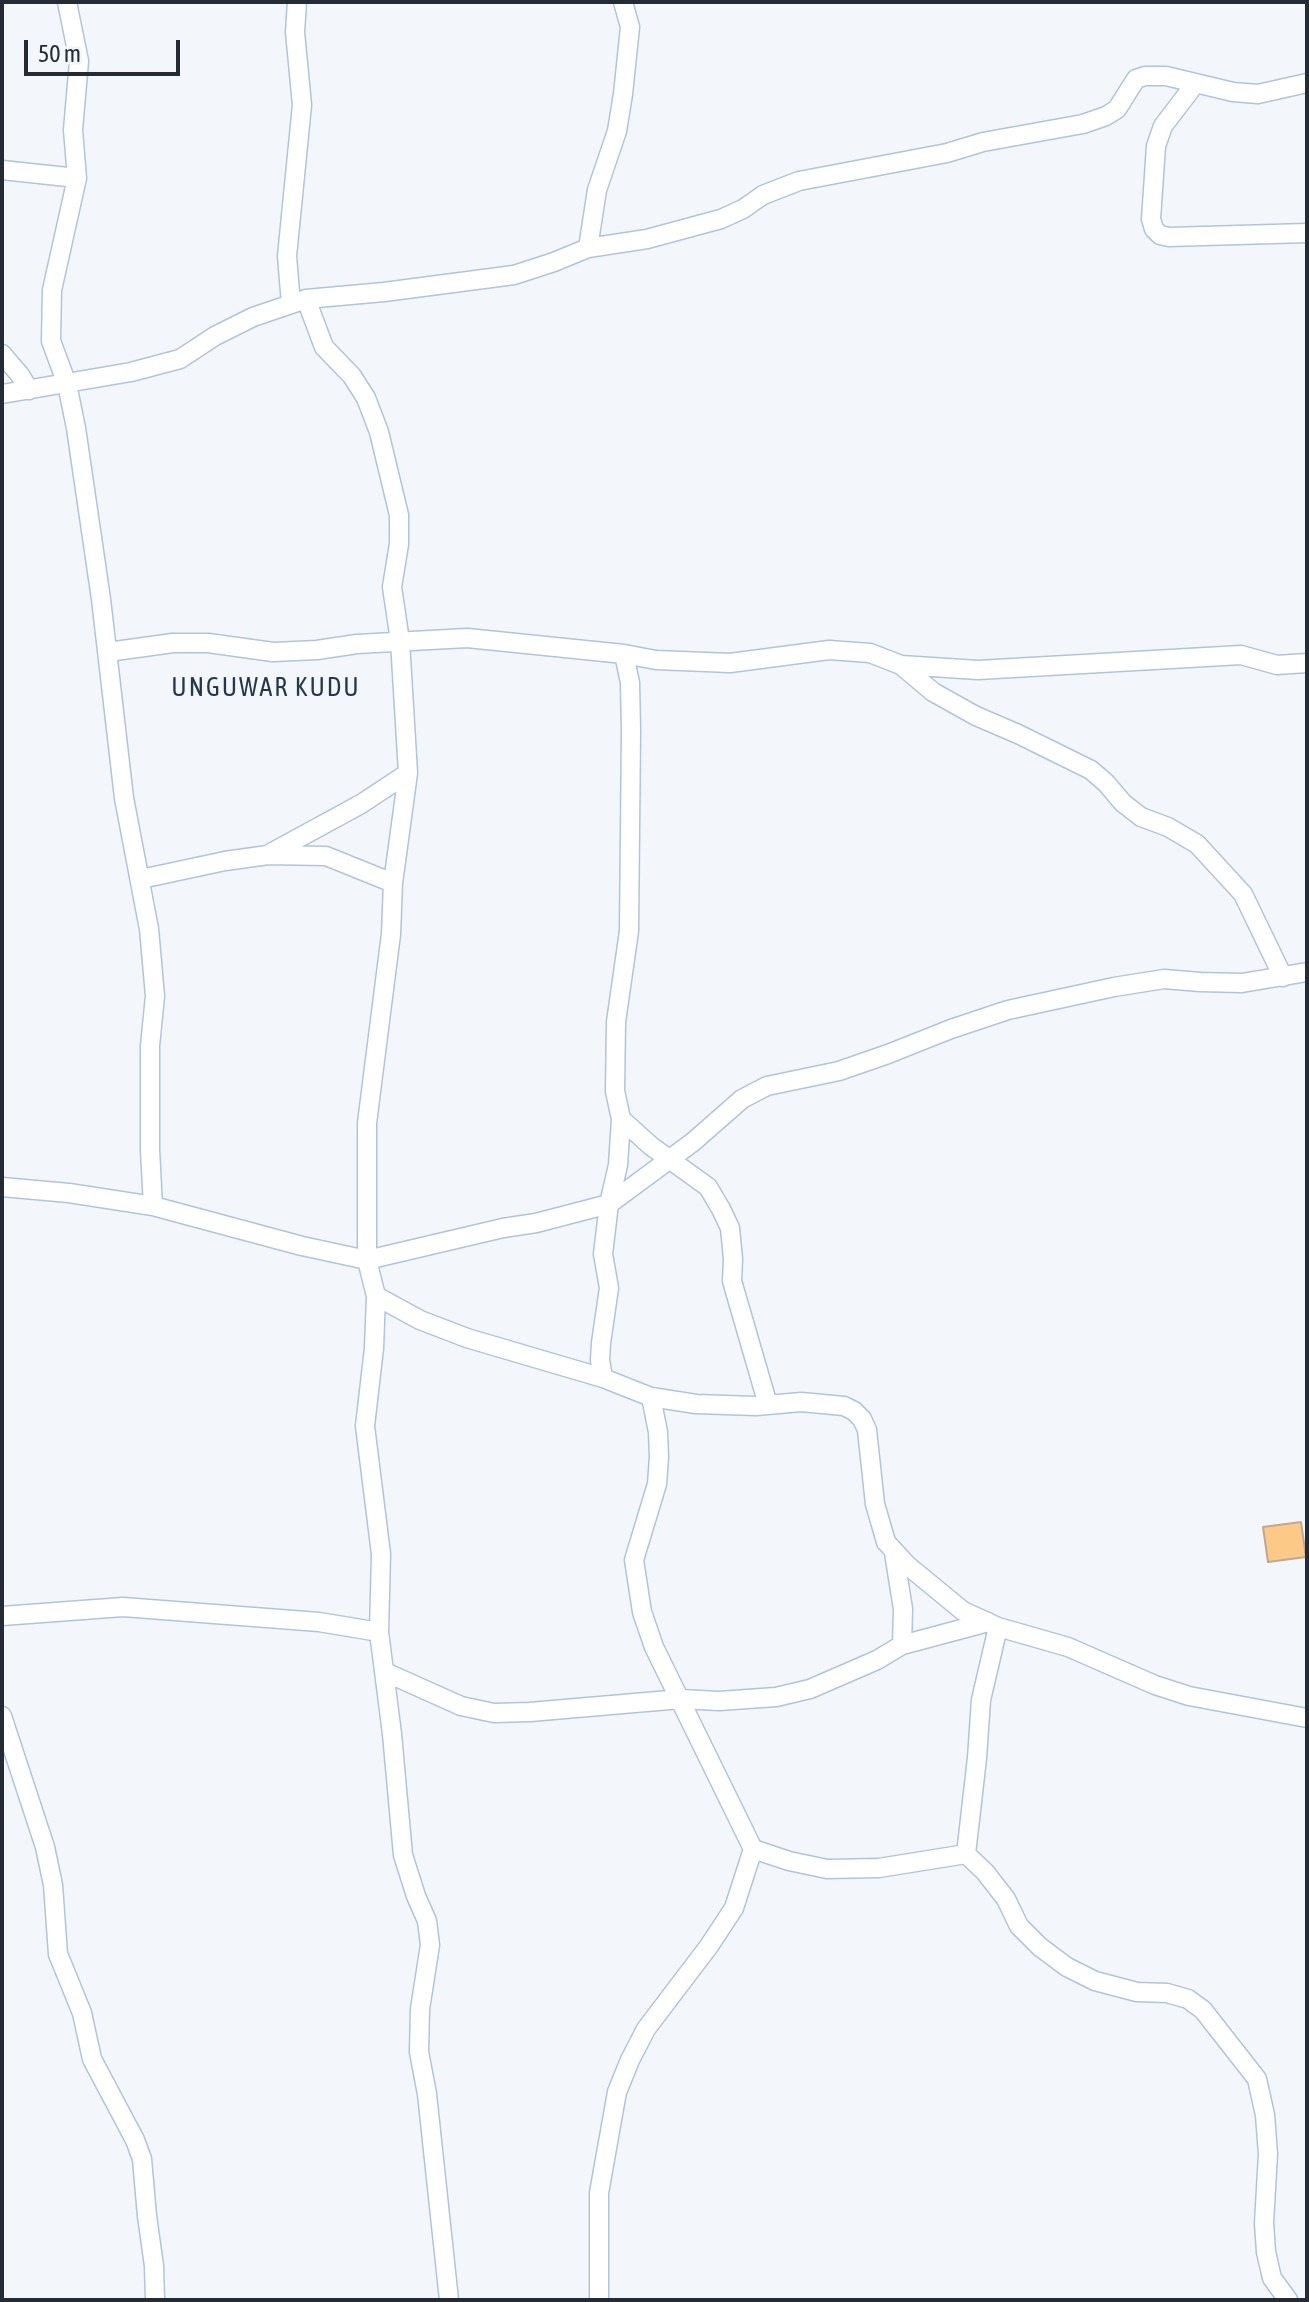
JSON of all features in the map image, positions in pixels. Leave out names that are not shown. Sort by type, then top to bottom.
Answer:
[{"type":"street","points":[[67,2],[79,61],[73,130],[77,178],[52,290],[51,341],[67,384],[76,428],[108,652],[124,798],[149,929],[155,996],[150,1046],[153,1206]]},
{"type":"street","points":[[297,2],[295,32],[302,105],[287,256],[298,302],[324,347],[352,376],[366,398],[379,432],[399,515],[399,544],[392,587],[400,641],[408,773],[367,1123],[367,1260],[376,1296],[365,1426],[381,1554],[379,1632],[403,1855],[427,1921],[430,1945],[420,2009],[419,2052],[427,2094],[449,2300]]},
{"type":"street","points":[[588,248],[597,190],[617,131],[623,94],[630,27],[623,2]]},
{"type":"street","points":[[2,394],[131,372],[180,359],[227,329],[298,302],[514,275],[588,248],[647,239],[721,219],[763,195],[799,181],[1083,124],[1117,109],[1136,79],[1145,76],[1166,76],[1233,92],[1258,94],[1307,83]]},
{"type":"street","points":[[1195,84],[1163,126],[1156,146],[1151,219],[1154,229],[1160,235],[1169,237],[1307,233]]},
{"type":"street","points":[[2,170],[77,178]]},
{"type":"street","points":[[2,354],[29,390]]},
{"type":"street","points":[[108,652],[173,643],[208,643],[273,652],[467,638],[656,660],[730,663],[829,650],[870,653],[901,665],[978,670],[1241,655],[1277,665],[1307,663]]},
{"type":"street","points":[[603,1378],[601,1343],[609,1288],[603,1254],[618,1165],[621,1119],[615,1091],[616,1022],[629,931],[631,731],[630,683],[624,654]]},
{"type":"street","points":[[901,665],[933,692],[976,716],[1091,770],[1141,817],[1168,827],[1197,844],[1243,894],[1283,977]]},
{"type":"street","points":[[268,855],[361,804],[408,773]]},
{"type":"street","points":[[141,879],[268,855],[326,856],[393,883]]},
{"type":"street","points":[[2,1187],[69,1193],[153,1206],[367,1260],[609,1204],[720,1121],[742,1099],[767,1086],[839,1071],[1008,1010],[1164,979],[1242,983],[1307,972]]},
{"type":"street","points":[[621,1119],[651,1146],[708,1187],[730,1228],[732,1281],[768,1405]]},
{"type":"street","points":[[376,1296],[420,1320],[467,1338],[603,1378],[651,1397],[696,1404],[801,1402],[844,1406],[862,1419],[867,1430],[875,1504],[886,1542],[894,1553],[963,1611],[993,1624],[1068,1647],[1155,1685],[1189,1696],[1307,1718]]},
{"type":"street","points":[[599,2300],[599,2193],[617,2092],[646,2029],[734,1908],[753,1849],[654,1647],[642,1612],[634,1560],[657,1484],[659,1457],[651,1397]]},
{"type":"street","points":[[894,1553],[903,1609],[902,1645]]},
{"type":"street","points":[[2,1616],[123,1607],[319,1622],[379,1632]]},
{"type":"street","points":[[385,1672],[461,1706],[494,1713],[681,1699],[719,1701],[776,1697],[810,1689],[877,1660],[902,1645],[993,1624]]},
{"type":"street","points":[[966,1854],[981,1700],[993,1624]]},
{"type":"street","points":[[2,1716],[45,1847],[53,1885],[58,1954],[82,2013],[92,2059],[142,2159],[155,2300]]},
{"type":"street","points":[[753,1849],[827,1869],[879,1868],[966,1854]]},
{"type":"street","points":[[966,1854],[985,1872],[1006,1899],[1019,1926],[1040,1947],[1067,1967],[1095,1981],[1137,1992],[1167,1993],[1188,1999],[1203,2010],[1257,2079],[1265,2115],[1268,2154],[1264,2223],[1266,2252],[1272,2278],[1288,2300]]},
{"type":"building","points":[[1301,1522],[1306,1557],[1268,1562],[1263,1527]]},
{"type":"district","name":"UNGUWAR KUDU","points":[[266,688]]}]
